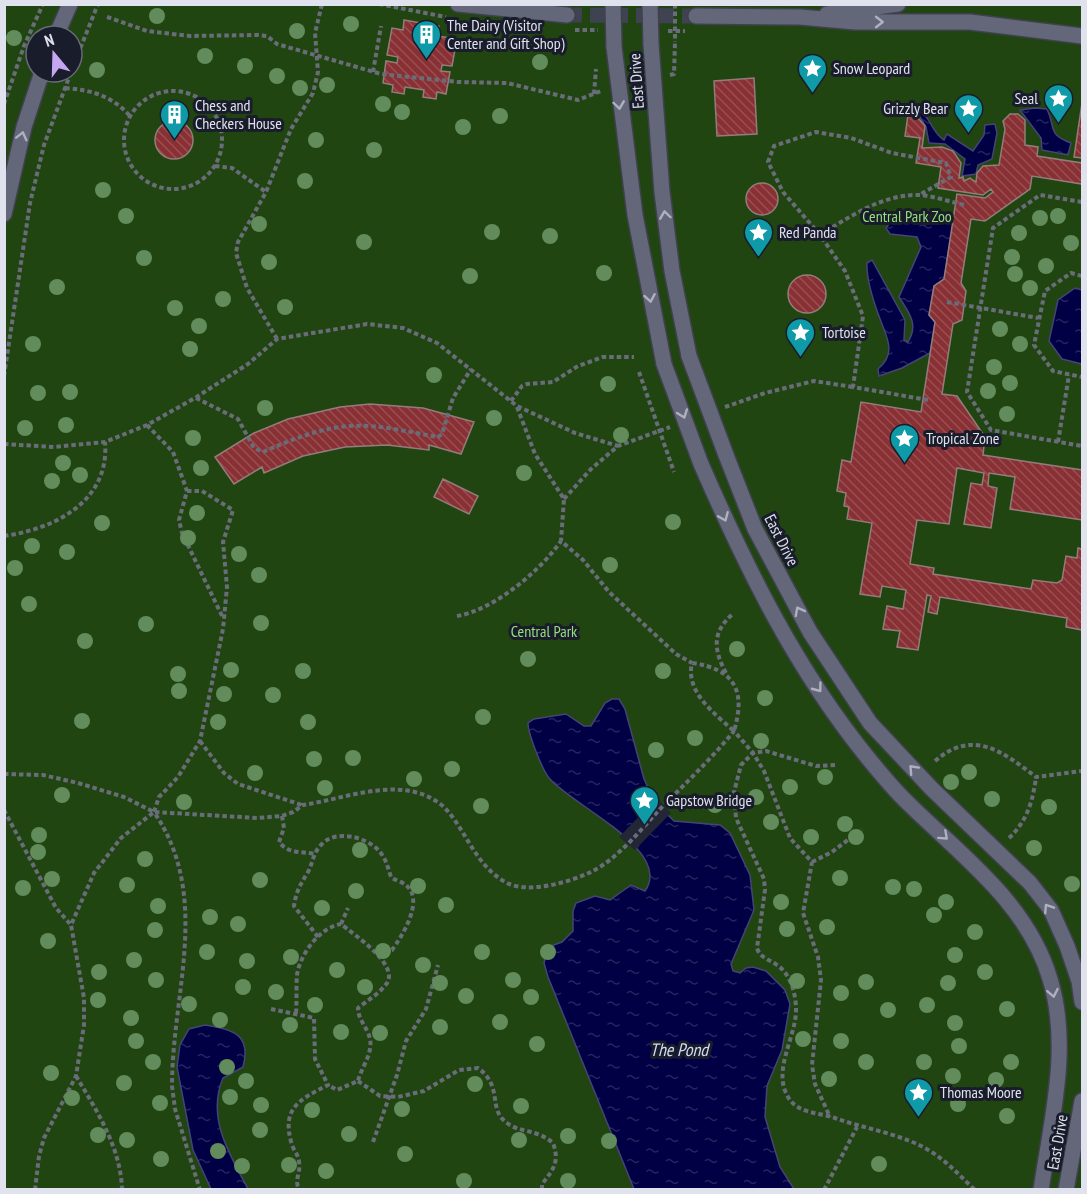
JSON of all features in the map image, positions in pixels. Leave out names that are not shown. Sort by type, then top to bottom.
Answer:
[{"type":"street","points":[[61,24],[70,4]]},
{"type":"street","points":[[458,4],[567,15]]},
{"type":"street","points":[[613,4],[616,86],[635,215],[664,364],[701,464],[765,604],[812,680],[867,756],[909,804],[980,868],[1035,942],[1050,978],[1059,1040],[1059,1067],[1041,1190]]},
{"type":"street","name":"East Drive","points":[[650,4],[662,192],[672,270],[689,356],[755,529],[810,632],[870,723],[932,789],[1030,883],[1051,910],[1067,946],[1079,981],[1083,1002]]},
{"type":"street","points":[[800,17],[898,4]]},
{"type":"street","points":[[696,16],[800,17],[855,22],[970,22],[1083,36]]},
{"type":"street","points":[[4,214],[24,127],[38,84]]},
{"type":"street","name":"East Drive","points":[[1066,1190],[1083,1101]]},
{"type":"path","points":[[4,104],[24,46],[43,4]]},
{"type":"path","points":[[84,40],[98,4]]},
{"type":"path","points":[[277,339],[247,288],[236,253],[238,243],[266,192],[291,129],[314,93],[318,57],[315,33],[322,4]]},
{"type":"path","points":[[675,4],[675,42]]},
{"type":"path","points":[[107,17],[147,31],[190,36],[267,36],[277,44],[373,72],[458,82],[507,82],[578,100],[616,86]]},
{"type":"path","points":[[373,72],[381,26]]},
{"type":"path","points":[[4,376],[30,203],[44,145],[67,84]]},
{"type":"path","points":[[65,88],[92,91],[109,98],[118,102],[130,116]]},
{"type":"path","points":[[168,91],[183,92],[198,98],[210,107],[220,128],[221,151],[215,166],[205,177],[192,185],[170,188],[148,182],[136,172],[126,153],[125,130],[130,116],[140,104],[153,95],[168,91]]},
{"type":"path","points":[[820,235],[870,206],[918,195],[951,177],[946,163],[892,153],[851,138],[816,132],[774,146],[768,162],[783,192],[820,235],[844,271],[863,316],[853,387]]},
{"type":"path","points":[[215,166],[232,168],[266,192]]},
{"type":"path","points":[[918,195],[965,205]]},
{"type":"path","points":[[1083,202],[1040,195],[993,228],[967,392],[992,430],[1083,446]]},
{"type":"path","points":[[1083,276],[1071,273],[1045,291],[1034,345],[1053,372],[1083,377]]},
{"type":"path","points":[[947,302],[1038,318]]},
{"type":"path","points":[[4,444],[54,447],[105,442],[147,425],[195,398],[248,364],[277,339],[346,326],[387,325],[403,328],[437,343],[517,406],[575,433],[618,446]]},
{"type":"path","points":[[511,401],[522,386],[527,384],[553,382],[578,366],[603,357],[634,357]]},
{"type":"path","points":[[195,398],[238,419],[254,448],[263,452],[299,437],[341,427],[369,426],[438,437],[442,434],[453,398],[471,369]]},
{"type":"path","points":[[639,372],[674,472]]},
{"type":"path","points":[[1058,442],[1069,375]]},
{"type":"path","points":[[778,389],[809,382],[928,400]]},
{"type":"path","points":[[457,616],[487,608],[541,564],[561,541],[564,499],[535,454],[517,406]]},
{"type":"path","points":[[147,425],[173,452],[187,491],[179,520],[182,533],[223,619]]},
{"type":"path","points":[[564,499],[591,468],[618,446],[640,438]]},
{"type":"path","points":[[4,536],[50,525],[75,511],[88,498],[101,474],[106,455],[105,442]]},
{"type":"path","points":[[71,925],[94,873],[122,838],[154,812],[159,797],[178,777],[200,741],[223,619],[227,587],[223,542],[233,510],[202,491],[187,491]]},
{"type":"path","points":[[561,541],[582,560],[609,592],[676,654],[692,663],[726,674]]},
{"type":"path","points":[[200,741],[224,773],[238,784],[303,805],[390,790],[413,789],[424,793],[434,798],[452,816],[488,870],[510,884],[523,887],[560,882],[592,871],[620,851],[713,756],[734,731],[740,699],[737,688],[726,674],[716,652],[716,637],[721,625],[734,613]]},
{"type":"path","points":[[692,663],[692,676],[698,694],[753,753],[764,771],[790,838],[812,862]]},
{"type":"path","points":[[935,761],[950,749],[978,745],[1005,753],[1036,777],[1083,771]]},
{"type":"path","points":[[835,765],[816,766],[766,751],[753,753],[741,765],[734,801],[738,828],[764,879],[764,905],[757,948],[765,959],[783,971],[793,988],[796,1012],[783,1068],[783,1086],[789,1100],[804,1110],[830,1116],[928,1149],[951,1165],[975,1190]]},
{"type":"path","points":[[4,774],[43,776],[78,783],[124,797],[154,812],[237,818],[282,816],[293,813],[303,805]]},
{"type":"path","points":[[997,849],[1019,828],[1027,815],[1033,799],[1036,777]]},
{"type":"path","points":[[4,810],[56,908],[71,925],[84,998],[84,1025],[76,1076],[44,1138],[39,1156],[35,1190]]},
{"type":"path","points":[[154,812],[168,831],[184,884],[186,947],[172,1086],[181,1132],[200,1190]]},
{"type":"path","points":[[282,816],[284,828],[279,842],[281,845],[293,852],[314,854]]},
{"type":"path","points":[[812,862],[832,852],[862,829]]},
{"type":"path","points":[[318,937],[294,906],[296,891],[309,871],[314,854],[331,837],[338,835],[359,840],[375,846],[385,860],[391,877],[408,887],[414,898],[413,907],[401,938],[392,950],[377,954]]},
{"type":"path","points":[[812,862],[803,913],[818,957],[821,980],[812,1065],[815,1083],[830,1116]]},
{"type":"path","points":[[296,1013],[297,974],[305,956],[322,930],[340,924],[348,908]]},
{"type":"path","points":[[271,1009],[314,1018],[315,1059],[328,1085],[337,1090],[358,1081],[368,1056],[370,1039],[358,1014],[358,1008],[387,982],[390,974],[377,954],[340,924]]},
{"type":"path","points":[[373,1142],[387,1097],[397,1075],[406,1041],[426,1009],[438,965]]},
{"type":"path","points":[[358,1081],[380,1096],[387,1097],[424,1091],[459,1070],[478,1068],[493,1082],[495,1107],[508,1124],[536,1132],[554,1143],[557,1159],[555,1167],[542,1184],[542,1190]]},
{"type":"path","points":[[76,1076],[114,1146],[121,1173],[122,1190]]},
{"type":"path","points":[[299,1190],[296,1178],[300,1164],[287,1127],[289,1116],[304,1097],[328,1085]]},
{"type":"path","points":[[824,1190],[857,1126]]},
{"type":"green space","name":"Central Park","points":[[5,5],[1082,5],[1082,1189],[5,1190]]},
{"type":"water","points":[[1047,109],[1055,133],[1058,137],[1071,143],[1068,155],[1042,150],[1041,138],[1020,110]]},
{"type":"water","points":[[916,110],[925,116],[936,133],[944,140],[947,134],[973,151],[984,135],[985,125],[995,124],[997,133],[992,159],[978,165],[976,174],[962,176],[965,159],[945,144],[929,143],[926,127]]},
{"type":"water","points":[[955,213],[944,279],[934,286],[929,315],[935,322],[930,353],[902,368],[879,376],[878,369],[887,357],[889,345],[875,306],[867,263],[872,260],[905,320],[904,340],[908,342],[913,324],[899,297],[921,247],[917,237],[890,234],[886,228],[894,217],[904,214],[924,225]]},
{"type":"water","points":[[1075,288],[1082,290],[1082,364],[1062,359],[1049,341],[1058,300]]},
{"type":"water","name":"The Pond","points":[[612,699],[619,699],[625,709],[644,779],[654,801],[674,821],[720,825],[730,833],[750,875],[754,910],[731,964],[733,971],[740,973],[746,968],[753,967],[766,971],[785,990],[790,1004],[782,1050],[767,1086],[765,1117],[780,1167],[794,1189],[634,1189],[548,977],[544,963],[548,947],[562,942],[573,931],[573,911],[576,903],[595,896],[610,900],[631,885],[645,891],[650,875],[645,860],[633,844],[549,778],[536,751],[529,728],[528,723],[534,719],[566,714],[584,726],[591,726],[605,703]]},
{"type":"water","points":[[205,1025],[231,1031],[242,1040],[245,1047],[243,1067],[223,1078],[218,1093],[217,1107],[222,1136],[248,1189],[211,1189],[193,1150],[177,1067],[180,1045],[189,1029]]},
{"type":"pier","name":"Gapstow Bridge","points":[[657,798],[671,813],[635,850],[619,837]]},
{"type":"building","name":"The Dairy (Visitor Center and Gift Shop)","points":[[404,20],[439,26],[437,36],[457,39],[452,66],[442,65],[441,71],[450,72],[446,94],[437,92],[436,99],[423,97],[424,90],[405,87],[404,94],[392,92],[393,85],[383,83],[386,61],[397,63],[398,57],[387,55],[392,28],[403,30]]},
{"type":"building","points":[[754,78],[757,134],[717,136],[714,81]]},
{"type":"building","points":[[1082,103],[1082,158],[1074,157]]},
{"type":"building","points":[[1010,114],[1018,114],[1025,120],[1025,145],[1038,147],[1037,156],[1082,163],[1082,184],[1032,176],[1030,189],[985,221],[971,219],[961,283],[966,291],[962,320],[953,324],[942,394],[957,396],[985,437],[983,455],[1082,470],[1082,520],[1010,509],[1015,477],[989,473],[988,486],[997,488],[991,528],[964,524],[971,483],[982,485],[984,473],[957,468],[949,524],[917,520],[910,564],[934,568],[933,574],[1031,589],[1033,580],[1057,583],[1062,580],[1066,556],[1077,558],[1078,548],[1082,549],[1082,630],[1066,627],[1067,618],[940,597],[937,614],[928,612],[931,596],[927,595],[918,650],[897,647],[900,631],[883,629],[887,606],[903,609],[906,590],[882,586],[880,597],[860,594],[872,523],[847,519],[849,507],[844,506],[846,493],[837,491],[842,460],[851,462],[861,402],[921,412],[935,322],[929,315],[934,286],[944,279],[957,194],[985,198],[993,192],[991,189],[983,195],[938,188],[941,167],[916,163],[920,138],[905,136],[908,115],[917,117],[925,126],[922,148],[942,147],[953,151],[961,163],[959,178],[963,177],[964,181],[970,178],[976,182],[977,173],[983,166],[999,165],[1005,129],[1003,121]]},
{"type":"building","name":"Chess and Checkers House","points":[[174,121],[188,126],[193,140],[188,154],[174,159],[160,154],[155,140],[160,126]]},
{"type":"building","points":[[762,183],[774,187],[778,199],[774,211],[762,215],[750,211],[746,199],[750,187]]},
{"type":"building","points":[[807,275],[820,281],[826,294],[820,307],[807,313],[794,307],[788,294],[794,281]]},
{"type":"building","points":[[370,404],[423,408],[474,422],[461,454],[429,445],[429,450],[387,445],[345,447],[303,456],[264,473],[262,467],[234,484],[215,457],[254,433],[288,419],[340,407]]},
{"type":"building","points":[[443,479],[478,496],[469,514],[434,497]]},
{"type":"tunnel","points":[[567,15],[696,16]]},
{"type":"place","name":"The Dairy (Visitor Center and Gift Shop)","points":[[426,60]]},
{"type":"place","name":"Snow Leopard","points":[[812,94]]},
{"type":"place","name":"Seal","points":[[1059,124]]},
{"type":"place","name":"Grizzly Bear","points":[[969,134]]},
{"type":"place","name":"Chess and Checkers House","points":[[174,140]]},
{"type":"place","name":"Red Panda","points":[[758,258]]},
{"type":"place","name":"Tortoise","points":[[801,358]]},
{"type":"place","name":"Tropical Zone","points":[[905,464]]},
{"type":"place","name":"Gapstow Bridge","points":[[645,826]]},
{"type":"place","name":"Thomas Moore","points":[[919,1118]]},
{"type":"park label","name":"Central Park Zoo","points":[[907,216]]}]
